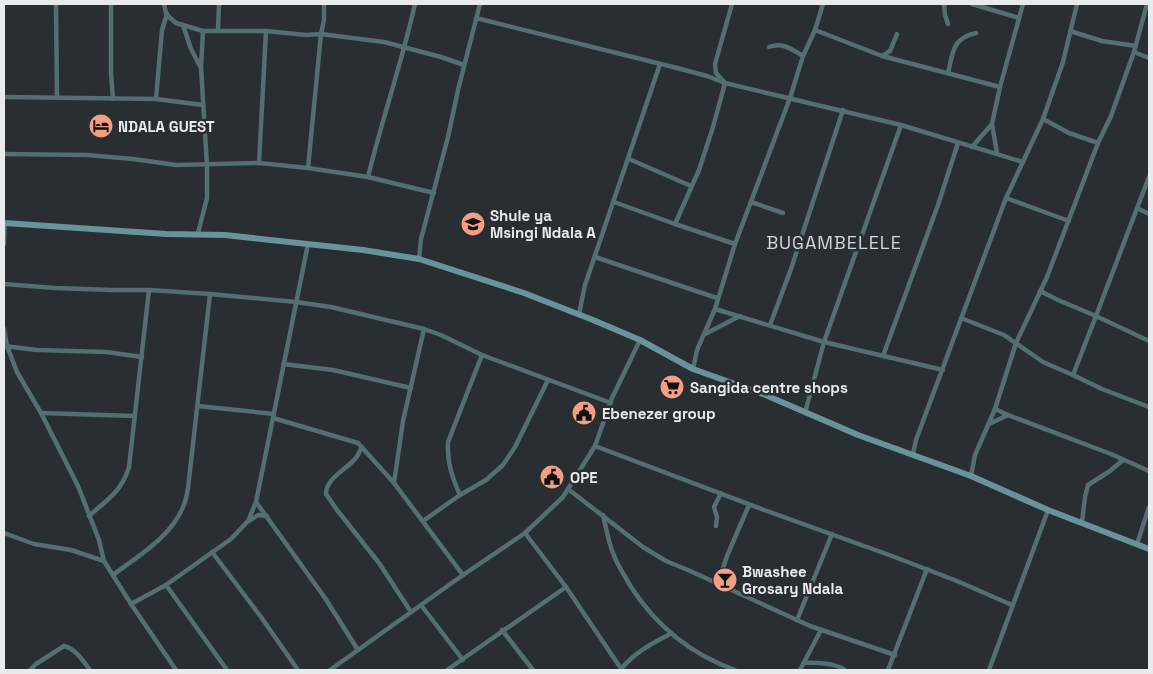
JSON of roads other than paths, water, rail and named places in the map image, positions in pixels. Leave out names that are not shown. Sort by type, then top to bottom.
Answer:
[{"type":"street","points":[[56,4],[57,98]]},
{"type":"street","points":[[111,4],[113,99]]},
{"type":"street","points":[[156,99],[162,30],[166,14],[164,4]]},
{"type":"street","points":[[218,30],[219,4]]},
{"type":"street","points":[[308,168],[324,20],[324,4]]},
{"type":"street","points":[[368,177],[398,64],[405,48],[415,4]]},
{"type":"street","points":[[419,259],[421,240],[480,4]]},
{"type":"street","points":[[725,83],[716,73],[715,61],[732,4]]},
{"type":"street","points":[[693,369],[697,350],[715,309],[735,244],[823,4]]},
{"type":"street","points":[[944,4],[948,24]]},
{"type":"street","points":[[972,4],[1019,18]]},
{"type":"street","points":[[997,153],[992,124],[1000,87],[1023,4]]},
{"type":"street","points":[[913,454],[916,440],[1006,198],[1043,119],[1063,62],[1077,4]]},
{"type":"street","points":[[971,476],[975,455],[996,409],[1016,343],[1040,291],[1098,143],[1111,116],[1136,46],[1147,4]]},
{"type":"street","points":[[166,14],[176,22],[203,31],[266,31],[306,35],[321,34],[384,42],[464,64]]},
{"type":"street","points":[[476,18],[707,76],[725,83],[901,125],[1023,162]]},
{"type":"street","points":[[183,25],[191,49],[201,67]]},
{"type":"street","points":[[815,30],[882,56],[1000,87]]},
{"type":"street","points":[[198,233],[207,202],[207,165],[201,67],[203,31]]},
{"type":"street","points":[[259,163],[266,31]]},
{"type":"street","points":[[1070,31],[1102,40],[1136,46]]},
{"type":"street","points":[[948,73],[957,41],[966,35],[976,33]]},
{"type":"street","points":[[882,56],[890,51],[897,34]]},
{"type":"street","points":[[769,47],[785,46],[803,56]]},
{"type":"street","points":[[1134,52],[1149,58]]},
{"type":"street","points":[[579,314],[585,285],[660,64]]},
{"type":"street","points":[[707,76],[715,66]]},
{"type":"street","points":[[675,224],[699,170],[725,83]]},
{"type":"street","points":[[4,97],[156,99],[203,105]]},
{"type":"street","points":[[770,326],[791,269],[843,110]]},
{"type":"street","points":[[1043,119],[1068,133],[1098,143]]},
{"type":"street","points":[[972,147],[992,124]]},
{"type":"street","points":[[805,413],[824,342],[901,125]]},
{"type":"street","points":[[883,356],[938,205],[958,143]]},
{"type":"street","points":[[4,154],[87,155],[176,165],[259,163],[368,177],[434,193]]},
{"type":"street","points":[[629,159],[691,186]]},
{"type":"street","points":[[1073,375],[1149,177]]},
{"type":"street","points":[[1006,198],[1069,221]]},
{"type":"street","points":[[614,202],[735,244]]},
{"type":"street","points":[[751,202],[783,213]]},
{"type":"street","points":[[1137,208],[1149,214]]},
{"type":"street","points":[[4,244],[5,223],[166,234],[198,233],[363,250],[419,259],[524,293],[579,314],[640,340],[693,369],[763,394],[805,413],[971,476],[1048,510],[1149,549]]},
{"type":"street","points":[[248,521],[256,502],[308,244]]},
{"type":"street","points":[[595,257],[718,298]]},
{"type":"street","points":[[4,284],[210,294],[296,302],[339,309],[424,329],[482,355],[611,402]]},
{"type":"street","points":[[89,516],[120,488],[129,467],[149,290]]},
{"type":"street","points":[[1040,291],[1149,341]]},
{"type":"street","points":[[113,575],[153,544],[169,528],[184,506],[188,488],[210,294]]},
{"type":"street","points":[[715,309],[824,342],[943,370]]},
{"type":"street","points":[[705,334],[740,316]]},
{"type":"street","points":[[961,318],[992,329],[1043,362],[1129,400],[1149,406]]},
{"type":"street","points":[[394,483],[400,437],[424,329]]},
{"type":"street","points":[[4,330],[5,346],[17,372],[41,413],[78,486],[99,540],[104,560],[131,604],[176,670]]},
{"type":"street","points":[[330,670],[463,575],[526,533],[562,497],[595,446],[611,402],[640,340]]},
{"type":"street","points":[[5,346],[37,350],[106,352],[142,357]]},
{"type":"street","points":[[460,495],[451,475],[447,456],[448,442],[482,355]]},
{"type":"street","points":[[283,364],[333,370],[411,388]]},
{"type":"street","points":[[423,521],[460,495],[486,480],[503,465],[515,447],[548,380]]},
{"type":"street","points":[[198,406],[273,416],[353,441],[362,447],[394,483],[463,575]]},
{"type":"street","points":[[996,409],[1149,471]]},
{"type":"street","points":[[41,413],[135,416]]},
{"type":"street","points":[[988,425],[1008,415]]},
{"type":"street","points":[[595,446],[749,505],[927,569],[1012,605]]},
{"type":"street","points":[[362,447],[356,457],[335,477],[328,487],[326,494],[379,564],[411,612]]},
{"type":"street","points":[[1082,522],[1088,485],[1123,460]]},
{"type":"street","points":[[568,488],[643,547],[666,561],[821,630],[895,655]]},
{"type":"street","points":[[716,526],[717,517],[714,507],[721,493]]},
{"type":"street","points":[[256,502],[346,628],[358,650]]},
{"type":"street","points":[[718,583],[727,556],[749,505]]},
{"type":"street","points":[[1137,544],[1149,507]]},
{"type":"street","points":[[989,670],[1048,510]]},
{"type":"street","points":[[131,604],[166,586],[230,539],[248,521],[258,515],[267,516]]},
{"type":"street","points":[[603,515],[613,553],[644,606],[670,634],[694,651],[720,665],[735,670]]},
{"type":"street","points":[[526,533],[566,587],[622,669],[630,658],[670,634]]},
{"type":"street","points":[[4,534],[34,544],[71,550],[104,560]]},
{"type":"street","points":[[798,620],[832,534]]},
{"type":"street","points":[[212,552],[298,670]]},
{"type":"street","points":[[888,670],[927,569]]},
{"type":"street","points":[[166,586],[227,670]]},
{"type":"street","points":[[448,670],[502,630],[566,587]]},
{"type":"street","points":[[421,605],[463,660]]},
{"type":"street","points":[[502,630],[533,670]]},
{"type":"street","points":[[800,670],[821,630]]},
{"type":"street","points":[[30,670],[41,660],[66,646],[76,653],[90,670]]},
{"type":"street","points":[[804,663],[810,662],[838,666],[845,670]]},
{"type":"street","points":[[718,670],[720,665]]},
{"type":"place","name":"NDALA GUEST","points":[[101,126]]},
{"type":"place","name":"Shule ya Msingi Ndala A","points":[[473,224]]},
{"type":"place","name":"Sangida centre shops","points":[[672,387]]},
{"type":"place","name":"Ebenezer group","points":[[584,413]]},
{"type":"place","name":"OPE","points":[[552,477]]},
{"type":"place","name":"Bwashee Grosary Ndala","points":[[725,580]]},
{"type":"district","name":"BUGAMBELELE","points":[[834,242]]}]
